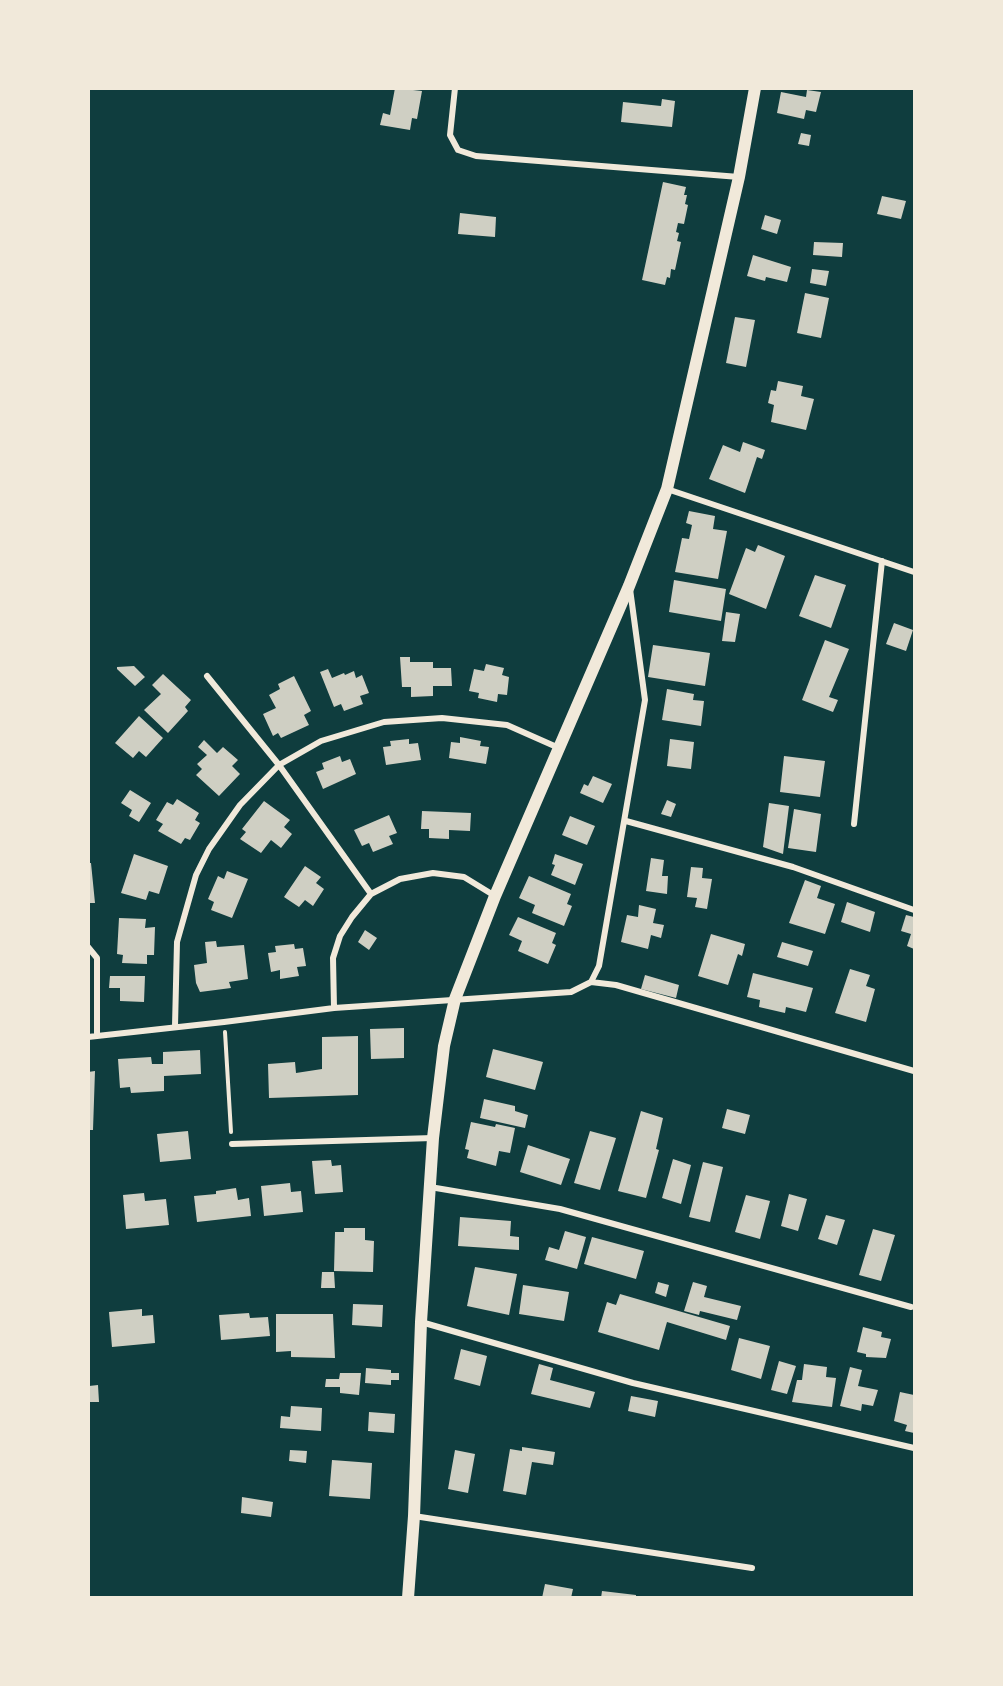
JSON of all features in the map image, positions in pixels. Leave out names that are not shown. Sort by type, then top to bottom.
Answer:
[{"type":"main road","points":[[408,1598],[414,1516],[421,1322],[429,1187],[444,1046],[455,999],[495,896],[668,489],[739,177],[755,88]]},
{"type":"street","points":[[455,88],[450,135],[458,150],[476,156],[739,177]]},
{"type":"street","points":[[668,489],[915,572]]},
{"type":"street","points":[[854,824],[882,561]]},
{"type":"street","points":[[591,982],[599,966],[626,821],[645,700],[629,585]]},
{"type":"street","points":[[207,676],[279,765],[371,894]]},
{"type":"street","points":[[175,1026],[177,942],[196,875],[209,849],[240,805],[279,765],[321,741],[384,722],[442,718],[507,725],[559,748]]},
{"type":"street","points":[[626,821],[793,867],[915,910]]},
{"type":"street","points":[[334,1008],[333,958],[340,936],[371,894],[400,879],[433,873],[464,877],[495,896]]},
{"type":"street","points":[[88,946],[97,958],[97,1036]]},
{"type":"street","points":[[88,1036],[334,1008],[571,992],[591,982],[616,985],[915,1071]]},
{"type":"street","points":[[232,1144],[433,1138]]},
{"type":"street","points":[[429,1187],[560,1209],[911,1307]]},
{"type":"street","points":[[421,1322],[633,1383],[915,1448]]},
{"type":"street","points":[[414,1516],[753,1568]]},
{"type":"path","points":[[224,1022],[232,1144]]},
{"type":"building","points":[[395,88],[422,91],[417,119],[412,118],[410,130],[380,125],[383,113],[390,115]]},
{"type":"building","points":[[807,90],[821,92],[816,112],[806,110],[804,119],[777,113],[781,92],[806,97]]},
{"type":"building","points":[[662,99],[675,101],[672,127],[621,122],[623,102],[661,106]]},
{"type":"building","points":[[801,133],[811,135],[809,146],[798,144]]},
{"type":"building","points":[[663,182],[686,187],[685,204],[688,205],[684,224],[678,223],[676,232],[679,233],[677,241],[681,242],[675,270],[671,269],[670,278],[667,277],[665,285],[642,280]]},
{"type":"building","points":[[882,196],[906,201],[901,219],[877,214]]},
{"type":"building","points":[[460,213],[496,217],[495,237],[458,234]]},
{"type":"building","points":[[765,215],[781,220],[777,234],[761,229]]},
{"type":"building","points":[[814,242],[843,243],[842,257],[813,255]]},
{"type":"building","points":[[753,255],[791,267],[787,282],[766,277],[765,281],[747,276]]},
{"type":"building","points":[[812,269],[829,271],[826,286],[810,283]]},
{"type":"building","points":[[805,293],[829,298],[821,338],[797,333]]},
{"type":"building","points":[[735,317],[755,320],[746,367],[726,363]]},
{"type":"building","points":[[778,381],[803,386],[801,396],[814,399],[806,430],[771,422],[774,405],[768,403],[771,390],[776,391]]},
{"type":"building","points":[[743,442],[765,450],[762,459],[757,457],[745,493],[709,479],[723,445],[740,452]]},
{"type":"building","points":[[689,511],[715,516],[713,529],[727,531],[718,579],[675,572],[682,538],[689,539],[692,525],[686,523]]},
{"type":"building","points":[[758,545],[785,556],[766,609],[729,594],[746,548],[755,552]]},
{"type":"building","points":[[815,575],[846,585],[831,628],[799,616]]},
{"type":"building","points":[[674,580],[726,589],[721,621],[669,612]]},
{"type":"building","points":[[726,612],[740,614],[735,642],[722,641]]},
{"type":"building","points":[[894,623],[913,630],[906,651],[886,644]]},
{"type":"building","points":[[825,640],[849,649],[829,697],[838,700],[833,712],[802,700]]},
{"type":"building","points":[[653,645],[710,653],[705,686],[648,677]]},
{"type":"building","points":[[400,657],[410,657],[410,662],[433,662],[433,668],[451,668],[452,686],[433,686],[433,696],[411,697],[411,687],[402,687]]},
{"type":"building","points":[[486,664],[504,668],[502,675],[509,677],[507,695],[498,694],[497,702],[478,698],[479,693],[469,691],[474,669],[484,671]]},
{"type":"building","points":[[134,666],[145,677],[135,686],[117,669],[117,667]]},
{"type":"building","points":[[328,669],[332,678],[354,671],[356,678],[362,675],[369,693],[360,696],[363,704],[344,711],[341,704],[334,707],[320,672]]},
{"type":"building","points":[[163,674],[191,700],[185,707],[188,711],[168,733],[144,710],[161,694],[152,685]]},
{"type":"building","points":[[294,676],[311,711],[304,715],[309,725],[281,738],[278,733],[273,736],[263,714],[276,708],[269,695],[280,689],[278,684]]},
{"type":"building","points":[[667,689],[694,694],[693,700],[704,701],[701,726],[662,720]]},
{"type":"building","points":[[139,716],[163,738],[146,757],[139,751],[133,758],[115,743]]},
{"type":"building","points":[[460,737],[481,741],[480,746],[489,747],[486,764],[449,758],[451,742],[460,743]]},
{"type":"building","points":[[409,739],[409,744],[418,743],[421,760],[386,765],[383,747],[391,746],[390,741]]},
{"type":"building","points":[[670,739],[694,742],[691,769],[667,766]]},
{"type":"building","points":[[204,740],[217,753],[223,747],[238,760],[232,766],[240,774],[219,796],[196,775],[202,769],[197,764],[207,755],[198,747]]},
{"type":"building","points":[[340,756],[342,762],[350,759],[356,774],[323,789],[316,772],[324,769],[322,763]]},
{"type":"building","points":[[784,756],[825,761],[820,797],[780,792]]},
{"type":"building","points":[[593,776],[612,784],[603,803],[580,793],[584,784],[588,786]]},
{"type":"building","points":[[130,790],[151,803],[139,822],[129,816],[132,810],[121,803]]},
{"type":"building","points":[[177,799],[199,813],[195,820],[200,823],[190,840],[185,838],[181,844],[158,831],[163,824],[156,820],[167,802],[173,805]]},
{"type":"building","points":[[667,800],[676,804],[671,817],[661,814]]},
{"type":"building","points":[[264,801],[290,820],[284,827],[292,834],[281,848],[271,840],[261,853],[240,839],[246,832],[242,829]]},
{"type":"building","points":[[769,803],[789,806],[783,854],[763,847]]},
{"type":"building","points":[[794,809],[821,814],[816,852],[788,848]]},
{"type":"building","points":[[422,811],[471,813],[470,831],[449,830],[449,839],[429,838],[429,829],[421,829]]},
{"type":"building","points":[[389,815],[397,833],[389,836],[393,844],[373,852],[369,843],[362,846],[354,830]]},
{"type":"building","points":[[570,816],[595,826],[587,845],[562,835]]},
{"type":"building","points":[[134,854],[168,866],[159,894],[149,891],[146,900],[121,893]]},
{"type":"building","points":[[555,854],[583,864],[575,885],[551,875],[555,865],[552,864]]},
{"type":"building","points":[[651,858],[664,860],[662,876],[668,876],[667,894],[646,891]]},
{"type":"building","points":[[88,863],[91,863],[95,903],[88,903]]},
{"type":"building","points":[[305,866],[321,877],[316,883],[324,889],[313,906],[305,900],[299,907],[284,897]]},
{"type":"building","points":[[691,867],[703,868],[702,878],[712,879],[707,909],[695,907],[697,898],[687,897]]},
{"type":"building","points":[[227,871],[248,879],[232,918],[211,910],[214,902],[208,899],[218,876],[224,879]]},
{"type":"building","points":[[529,876],[571,894],[567,904],[572,906],[564,926],[532,913],[535,905],[519,898]]},
{"type":"building","points":[[805,880],[821,886],[817,898],[835,904],[825,934],[789,923]]},
{"type":"building","points":[[847,902],[875,912],[870,932],[841,922]]},
{"type":"building","points":[[639,905],[656,909],[653,923],[664,925],[661,938],[651,935],[648,949],[621,942],[627,915],[638,917]]},
{"type":"building","points":[[906,915],[914,917],[914,949],[907,946],[911,934],[901,931]]},
{"type":"building","points":[[518,917],[556,933],[552,943],[556,945],[548,964],[518,951],[522,941],[509,935]]},
{"type":"building","points":[[119,918],[146,919],[145,928],[155,927],[154,955],[147,955],[147,964],[122,963],[123,955],[117,954]]},
{"type":"building","points":[[365,930],[377,938],[369,950],[358,942]]},
{"type":"building","points":[[711,934],[745,944],[742,956],[738,954],[728,985],[698,976]]},
{"type":"building","points":[[216,941],[217,947],[244,945],[248,979],[229,982],[231,988],[200,992],[196,983],[194,965],[207,963],[205,942]]},
{"type":"building","points":[[782,942],[813,951],[808,966],[777,957]]},
{"type":"building","points":[[294,944],[295,949],[303,948],[306,966],[297,967],[299,976],[280,979],[280,970],[271,972],[268,953],[276,952],[275,946]]},
{"type":"building","points":[[850,969],[870,975],[866,986],[875,989],[866,1022],[835,1013]]},
{"type":"building","points":[[753,973],[813,988],[806,1012],[786,1007],[785,1013],[759,1007],[760,1000],[747,997]]},
{"type":"building","points":[[645,975],[679,985],[676,998],[641,989]]},
{"type":"building","points":[[110,976],[145,976],[144,1002],[120,1001],[120,988],[109,988]]},
{"type":"building","points":[[404,1028],[404,1058],[371,1059],[370,1029]]},
{"type":"building","points":[[358,1036],[358,1095],[269,1098],[268,1064],[295,1062],[296,1073],[322,1069],[322,1037]]},
{"type":"building","points":[[493,1049],[543,1062],[535,1090],[486,1077]]},
{"type":"building","points":[[200,1050],[201,1074],[164,1076],[164,1091],[131,1093],[130,1087],[120,1088],[118,1059],[151,1057],[152,1064],[163,1064],[163,1052]]},
{"type":"building","points":[[95,1071],[93,1130],[88,1130],[88,1072]]},
{"type":"building","points":[[484,1099],[515,1106],[515,1111],[528,1115],[525,1128],[480,1118]]},
{"type":"building","points":[[727,1109],[750,1115],[745,1134],[722,1128]]},
{"type":"building","points":[[641,1111],[663,1118],[656,1149],[659,1150],[646,1198],[618,1191]]},
{"type":"building","points":[[471,1122],[515,1128],[510,1153],[499,1151],[496,1166],[467,1158],[469,1150],[465,1149]]},
{"type":"building","points":[[188,1131],[191,1159],[160,1162],[157,1134]]},
{"type":"building","points":[[590,1131],[616,1138],[600,1190],[574,1183]]},
{"type":"building","points":[[528,1145],[570,1159],[561,1185],[520,1172]]},
{"type":"building","points":[[673,1159],[691,1165],[681,1204],[662,1198]]},
{"type":"building","points":[[331,1160],[332,1166],[341,1165],[343,1192],[315,1194],[312,1161]]},
{"type":"building","points":[[703,1162],[723,1167],[710,1222],[689,1217]]},
{"type":"building","points":[[290,1183],[291,1192],[301,1191],[303,1212],[264,1216],[261,1186]]},
{"type":"building","points":[[236,1188],[238,1200],[249,1198],[251,1216],[197,1222],[194,1196],[216,1194],[216,1191]]},
{"type":"building","points":[[144,1193],[145,1201],[166,1199],[169,1225],[126,1229],[123,1195]]},
{"type":"building","points":[[789,1194],[807,1199],[798,1231],[781,1226]]},
{"type":"building","points":[[746,1195],[770,1201],[760,1239],[735,1232]]},
{"type":"building","points":[[826,1215],[845,1220],[837,1245],[818,1239]]},
{"type":"building","points":[[460,1217],[511,1221],[510,1236],[519,1237],[519,1250],[458,1246]]},
{"type":"building","points":[[344,1228],[365,1228],[365,1240],[374,1241],[373,1272],[334,1271],[335,1232],[344,1232]]},
{"type":"building","points":[[873,1229],[895,1235],[881,1281],[859,1275]]},
{"type":"building","points":[[565,1231],[586,1237],[577,1269],[545,1260],[549,1247],[559,1250]]},
{"type":"building","points":[[592,1237],[644,1251],[636,1279],[584,1264]]},
{"type":"building","points":[[475,1267],[517,1274],[509,1315],[467,1306]]},
{"type":"building","points":[[322,1272],[334,1272],[335,1288],[321,1288]]},
{"type":"building","points":[[658,1282],[669,1285],[666,1297],[655,1293]]},
{"type":"building","points":[[693,1282],[707,1286],[704,1297],[741,1306],[737,1320],[700,1311],[699,1315],[684,1311]]},
{"type":"building","points":[[523,1285],[569,1292],[564,1321],[519,1314]]},
{"type":"building","points":[[620,1294],[730,1326],[726,1340],[667,1322],[659,1350],[598,1332],[607,1302],[616,1305]]},
{"type":"building","points":[[353,1304],[383,1305],[382,1327],[352,1325]]},
{"type":"building","points":[[142,1309],[142,1316],[153,1315],[155,1343],[112,1347],[109,1312]]},
{"type":"building","points":[[249,1313],[250,1318],[268,1317],[270,1336],[221,1340],[219,1315]]},
{"type":"building","points":[[276,1314],[333,1314],[335,1358],[291,1357],[291,1351],[276,1352]]},
{"type":"building","points":[[863,1327],[882,1332],[881,1337],[891,1339],[886,1358],[866,1357],[866,1354],[857,1352]]},
{"type":"building","points":[[739,1338],[770,1346],[761,1379],[731,1370]]},
{"type":"building","points":[[461,1349],[487,1356],[480,1386],[454,1379]]},
{"type":"building","points":[[779,1361],[796,1366],[787,1394],[771,1390]]},
{"type":"building","points":[[539,1364],[553,1368],[550,1380],[595,1392],[590,1408],[531,1394]]},
{"type":"building","points":[[804,1364],[827,1367],[826,1377],[836,1378],[832,1407],[792,1402],[797,1380],[802,1380]]},
{"type":"building","points":[[850,1367],[862,1370],[858,1386],[878,1390],[873,1406],[862,1404],[861,1411],[840,1406]]},
{"type":"building","points":[[366,1368],[391,1370],[391,1373],[399,1373],[399,1380],[391,1380],[391,1385],[365,1383]]},
{"type":"building","points":[[340,1373],[361,1373],[359,1395],[340,1393],[340,1387],[325,1387],[326,1379],[339,1379]]},
{"type":"building","points":[[98,1385],[99,1402],[90,1402],[89,1386]]},
{"type":"building","points":[[900,1392],[914,1395],[914,1433],[905,1431],[907,1425],[894,1421]]},
{"type":"building","points":[[631,1396],[658,1401],[655,1417],[628,1411]]},
{"type":"building","points":[[291,1406],[322,1408],[321,1431],[280,1428],[281,1416],[290,1417]]},
{"type":"building","points":[[369,1412],[395,1414],[394,1433],[368,1431]]},
{"type":"building","points":[[522,1447],[555,1452],[553,1465],[532,1462],[526,1495],[503,1491],[510,1449],[522,1451]]},
{"type":"building","points":[[290,1450],[307,1451],[306,1463],[289,1461]]},
{"type":"building","points":[[455,1450],[475,1454],[468,1493],[448,1489]]},
{"type":"building","points":[[332,1460],[372,1463],[370,1499],[329,1496]]},
{"type":"building","points":[[242,1497],[273,1502],[271,1517],[241,1513]]},
{"type":"building","points":[[545,1584],[573,1589],[571,1598],[542,1598]]},
{"type":"building","points":[[602,1591],[636,1595],[636,1598],[601,1598]]}]
